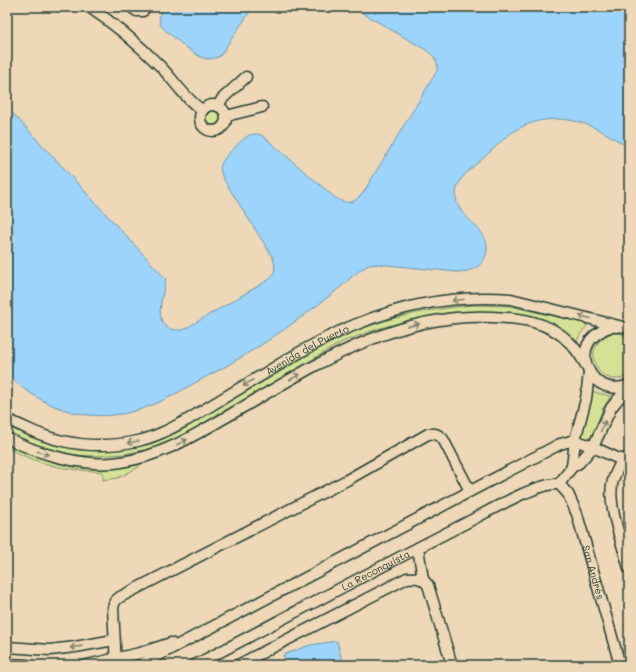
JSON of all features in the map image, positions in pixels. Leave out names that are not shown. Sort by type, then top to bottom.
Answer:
[{"type":"street","points":[[89,7],[105,17],[145,51],[161,66],[192,102],[202,110]]},
{"type":"street","points":[[131,7],[143,11]]},
{"type":"street","points":[[218,106],[222,99],[246,77]]},
{"type":"street","points":[[209,106],[218,106],[226,116],[225,124],[215,132],[210,131],[203,127],[201,123],[200,119],[202,110],[209,106]]},
{"type":"street","points":[[226,116],[262,107]]},
{"type":"street","name":"Avenida del Puerto","points":[[7,418],[49,438],[66,442],[85,445],[103,445],[138,441],[160,434],[189,419],[327,337],[387,313],[414,306],[439,302],[494,298],[512,300],[626,328]]},
{"type":"street","name":"Avenida del Puerto","points":[[7,438],[28,448],[46,454],[84,462],[120,463],[156,454],[170,449],[332,356],[356,344],[411,326],[445,319],[483,316],[518,318],[536,322],[558,333],[569,341],[594,379],[600,384],[616,388],[629,386]]},
{"type":"street","points":[[572,467],[575,440],[586,399],[588,368],[585,356],[587,347],[591,339],[606,328],[614,326],[626,328]]},
{"type":"street","points":[[559,484],[572,467],[579,463],[593,446],[611,408],[629,386]]},
{"type":"street","points":[[116,662],[113,608],[115,601],[120,597],[347,480],[428,434],[439,435],[443,439],[470,491]]},
{"type":"street","points":[[140,665],[552,448],[565,442],[575,440],[593,446],[617,458],[626,460],[615,474],[611,497],[612,508],[629,568]]},
{"type":"street","name":"La Reconquista","points":[[195,665],[522,495],[547,484],[559,484]]},
{"type":"street","name":"San Andrés","points":[[559,484],[568,494],[577,514],[620,665]]},
{"type":"street","points":[[418,548],[423,579],[428,585],[452,665]]},
{"type":"street","points":[[238,665],[407,578],[417,577],[423,579]]},
{"type":"street","points":[[87,665],[116,662],[196,635]]},
{"type":"street","points":[[7,647],[50,650],[114,640]]},
{"type":"street","points":[[7,664],[27,665]]},
{"type":"green space","points":[[210,111],[216,111],[220,115],[220,121],[216,125],[210,125],[206,121],[206,115]]},
{"type":"green space","points":[[474,305],[509,306],[584,323],[587,326],[576,342],[528,316],[510,313],[447,313],[410,320],[377,329],[342,342],[165,444],[124,454],[95,456],[75,455],[41,447],[7,432],[7,426],[45,442],[83,450],[122,449],[141,445],[161,439],[182,429],[315,351],[357,331],[389,320],[422,312]]},
{"type":"green space","points":[[612,333],[619,333],[629,337],[629,375],[618,379],[609,378],[601,373],[596,366],[594,357],[595,348],[601,339]]},
{"type":"green space","points":[[590,391],[610,396],[603,408],[593,436],[591,438],[586,438],[579,435]]},
{"type":"green space","points":[[7,444],[39,458],[73,466],[97,468],[137,463],[139,467],[118,478],[103,480],[103,472],[64,468],[45,463],[28,458],[7,448]]},
{"type":"water","points":[[164,7],[253,7],[220,56],[207,59],[197,55],[176,40],[161,26],[160,16]]},
{"type":"water","points":[[352,7],[629,7],[629,148],[599,130],[584,124],[561,119],[538,121],[516,130],[506,137],[461,179],[457,189],[457,203],[461,210],[483,235],[486,243],[487,251],[480,265],[472,270],[457,272],[377,264],[369,265],[359,271],[333,294],[259,346],[176,394],[147,407],[127,413],[108,416],[72,412],[38,398],[22,388],[7,375],[7,107],[166,279],[160,314],[162,321],[165,326],[172,330],[183,330],[270,279],[274,271],[275,265],[272,256],[224,180],[220,169],[222,162],[234,148],[250,135],[261,135],[333,196],[345,202],[352,202],[363,193],[437,71],[435,59],[426,50]]},
{"type":"water","points":[[337,641],[343,665],[286,665],[283,655],[310,645]]}]
